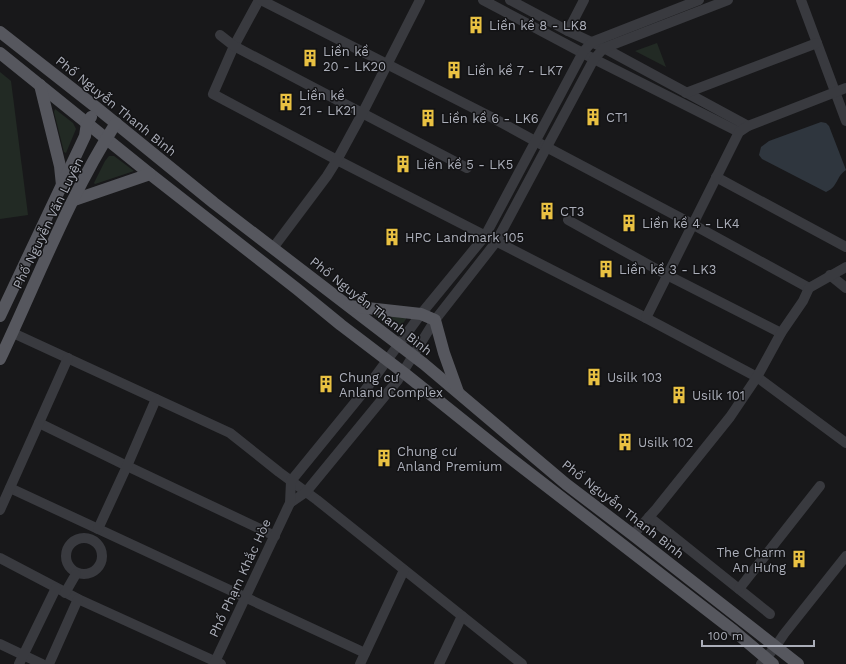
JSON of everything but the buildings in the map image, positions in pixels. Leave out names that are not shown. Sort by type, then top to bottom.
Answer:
[{"type":"main road","name":"Phố Nguyễn Thanh Bình","points":[[0,32],[116,123],[214,203],[413,356],[566,484],[798,664]]},
{"type":"main road","points":[[0,53],[341,325],[404,372],[505,454],[722,621],[766,662]]},
{"type":"main road","points":[[40,85],[60,166],[62,185]]},
{"type":"main road","name":"Phố Nguyễn Văn Luyện","points":[[0,316],[85,136],[87,123],[97,108]]},
{"type":"main road","name":"Phố Nguyễn Văn Luyện","points":[[0,359],[61,226],[106,139],[116,123]]},
{"type":"main road","points":[[74,200],[150,174]]},
{"type":"main road","points":[[348,305],[421,314],[435,320],[444,353],[458,394]]},
{"type":"street","points":[[809,288],[493,118],[260,0],[234,46],[213,94],[337,160],[646,318],[757,377],[846,443]]},
{"type":"street","points":[[273,248],[327,176],[337,160],[420,0]]},
{"type":"street","points":[[483,0],[594,59],[739,132]]},
{"type":"street","points":[[510,0],[568,31],[604,48],[748,126]]},
{"type":"street","points":[[568,31],[584,0]]},
{"type":"street","points":[[291,481],[366,389],[421,314],[485,236],[583,52],[592,42],[699,0]]},
{"type":"street","points":[[290,503],[306,492],[404,372],[435,320],[496,242],[594,59],[604,48],[728,0]]},
{"type":"street","points":[[801,0],[846,121]]},
{"type":"street","points":[[220,35],[234,46],[467,168]]},
{"type":"street","points":[[686,93],[816,43]]},
{"type":"street","points":[[646,318],[739,132],[748,126],[846,88]]},
{"type":"street","points":[[716,177],[846,247]]},
{"type":"street","points":[[568,220],[667,275],[781,333]]},
{"type":"street","points":[[633,535],[730,417],[757,377],[781,333],[803,301],[809,288],[846,267]]},
{"type":"street","points":[[830,276],[846,288]]},
{"type":"street","points":[[12,333],[230,433],[522,664]]},
{"type":"street","points":[[0,510],[68,358]]},
{"type":"street","points":[[98,529],[156,399]]},
{"type":"street","points":[[39,423],[275,536]]},
{"type":"street","name":"Phố Phạm Khắc Hòe","points":[[217,663],[245,598],[290,503],[291,481]]},
{"type":"street","points":[[739,589],[820,486]]},
{"type":"street","points":[[10,488],[365,653]]},
{"type":"street","points":[[649,517],[770,614]]},
{"type":"street","points":[[766,662],[784,634],[846,556]]},
{"type":"street","points":[[0,558],[78,599],[217,663]]},
{"type":"street","points":[[360,664],[404,570]]},
{"type":"street","points":[[21,660],[61,590],[76,574]]},
{"type":"street","points":[[49,664],[78,599]]},
{"type":"street","points":[[439,664],[462,616]]},
{"type":"street","points":[[0,644],[21,660],[42,664]]},
{"type":"shaded area","points":[[657,43],[666,67],[635,51]]},
{"type":"shaded area","points":[[0,72],[11,81],[28,215],[0,219]]},
{"type":"shaded area","points":[[55,109],[73,123],[76,129],[66,153],[64,152],[54,112]]},
{"type":"shaded area","points":[[821,122],[826,123],[829,126],[846,170],[828,191],[826,192],[762,159],[759,155],[761,147],[769,141]]},
{"type":"shaded area","points":[[109,156],[114,156],[134,171],[95,184],[94,183],[105,161]]},
{"type":"shaded area","points":[[373,314],[406,319],[400,328],[396,329],[388,327]]},
{"type":"place","name":"Liền kề 8 - LK8","points":[[476,25]]},
{"type":"place","name":"Liền kề 20 - LK20","points":[[310,58]]},
{"type":"place","name":"Liền kề 7 - LK7","points":[[454,70]]},
{"type":"place","name":"Liền kề 21 - LK21","points":[[286,102]]},
{"type":"place","name":"CT1","points":[[593,117]]},
{"type":"place","name":"Liền kề 6 - LK6","points":[[428,118]]},
{"type":"place","name":"Liền kề 5 - LK5","points":[[403,164]]},
{"type":"place","name":"CT3","points":[[547,211]]},
{"type":"place","name":"Liền kề 4 - LK4","points":[[629,223]]},
{"type":"place","name":"HPC Landmark 105","points":[[392,237]]},
{"type":"place","name":"Liền kề 3 - LK3","points":[[606,269]]},
{"type":"place","name":"Usilk 103","points":[[594,377]]},
{"type":"place","name":"Chung cư Anland Complex","points":[[326,384]]},
{"type":"place","name":"Usilk 101","points":[[679,395]]},
{"type":"place","name":"Usilk 102","points":[[625,442]]},
{"type":"place","name":"Chung cư Anland Premium","points":[[384,458]]},
{"type":"place","name":"The Charm An Hưng","points":[[799,559]]}]
